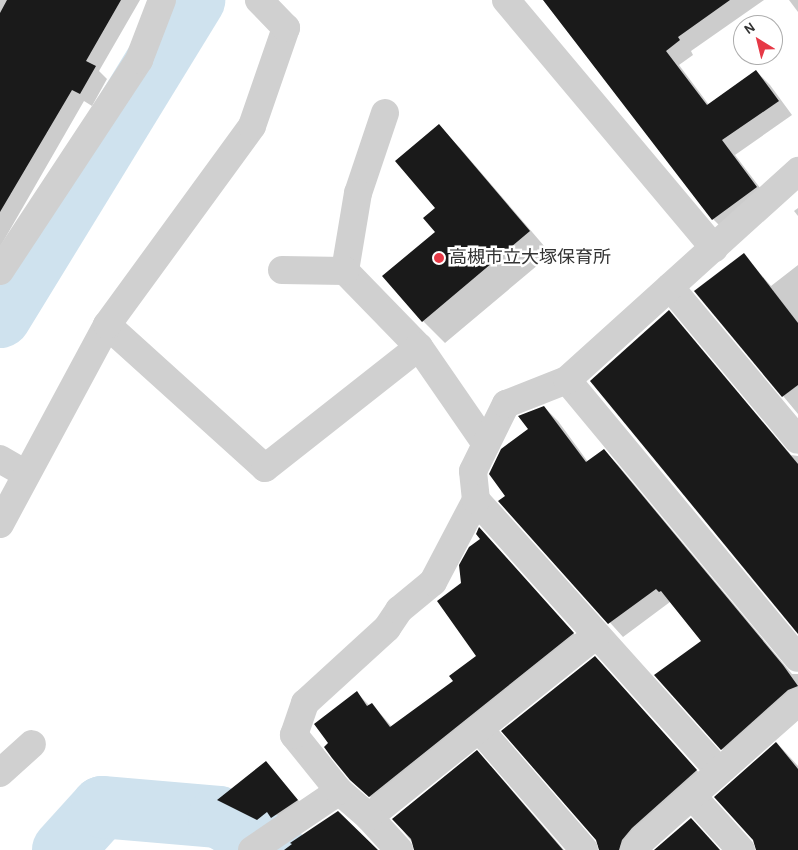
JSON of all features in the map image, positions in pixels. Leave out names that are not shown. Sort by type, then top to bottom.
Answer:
[{"type":"street","points":[[0,271],[139,60],[162,0]]},
{"type":"street","points":[[0,524],[107,325],[252,126],[286,28],[258,0]]},
{"type":"street","points":[[506,0],[714,248]]},
{"type":"street","points":[[346,271],[358,193],[385,113]]},
{"type":"street","points":[[399,850],[369,817],[339,791],[294,735],[305,703],[387,628],[399,610],[434,582],[476,500],[473,471],[506,404],[567,380],[798,171]]},
{"type":"street","points":[[282,270],[346,271],[419,347],[486,444]]},
{"type":"street","points":[[670,287],[798,440]]},
{"type":"street","points":[[107,325],[265,468],[419,347]]},
{"type":"street","points":[[567,380],[798,658]]},
{"type":"street","points":[[0,459],[26,474]]},
{"type":"street","points":[[476,500],[719,771]]},
{"type":"street","points":[[369,817],[596,635]]},
{"type":"street","points":[[634,850],[642,840],[798,702]]},
{"type":"street","points":[[479,729],[584,850]]},
{"type":"street","points":[[0,774],[32,744]]},
{"type":"street","points":[[252,850],[339,791]]},
{"type":"street","points":[[692,796],[741,850]]},
{"type":"building","points":[[7,0],[121,0],[86,61],[96,66],[80,94],[72,90],[0,212],[0,13]]},
{"type":"building","points":[[543,0],[730,0],[678,37],[680,40],[666,51],[707,105],[756,70],[779,101],[722,140],[757,187],[712,220]]},
{"type":"building","points":[[439,124],[530,231],[422,322],[382,276],[435,232],[423,218],[435,208],[395,161]]},
{"type":"building","points":[[744,253],[798,323],[798,385],[782,397],[694,291]]},
{"type":"building","points":[[669,310],[798,464],[798,634],[590,381]]},
{"type":"building","points":[[544,406],[586,462],[604,449],[783,665],[798,686],[788,690],[721,750],[654,675],[701,641],[661,591],[659,592],[656,589],[608,624],[498,501],[505,496],[489,474],[501,449],[528,429],[518,416]]},
{"type":"building","points":[[479,527],[574,633],[369,797],[350,780],[332,758],[324,747],[328,743],[314,724],[357,691],[367,706],[372,703],[390,727],[453,681],[449,676],[476,656],[437,601],[461,583],[459,565],[469,547],[480,539],[476,534]]},
{"type":"building","points":[[595,656],[697,770],[632,828],[622,840],[619,850],[599,850],[596,840],[501,731]]},
{"type":"building","points":[[776,742],[798,769],[798,850],[756,850],[753,840],[714,797]]},
{"type":"building","points":[[477,750],[563,850],[414,850],[411,839],[392,819]]},
{"type":"building","points":[[266,761],[298,800],[271,818],[267,812],[257,820],[217,800]]},
{"type":"building","points":[[338,811],[378,850],[284,850],[292,844],[290,843]]},
{"type":"building","points":[[691,818],[720,850],[654,850]]},
{"type":"waterway","points":[[0,317],[194,0]]},
{"type":"waterway","points":[[63,850],[102,807],[219,817],[275,850]]},
{"type":"place","name":"高槻市立大塚保育所","points":[[439,258]]}]
